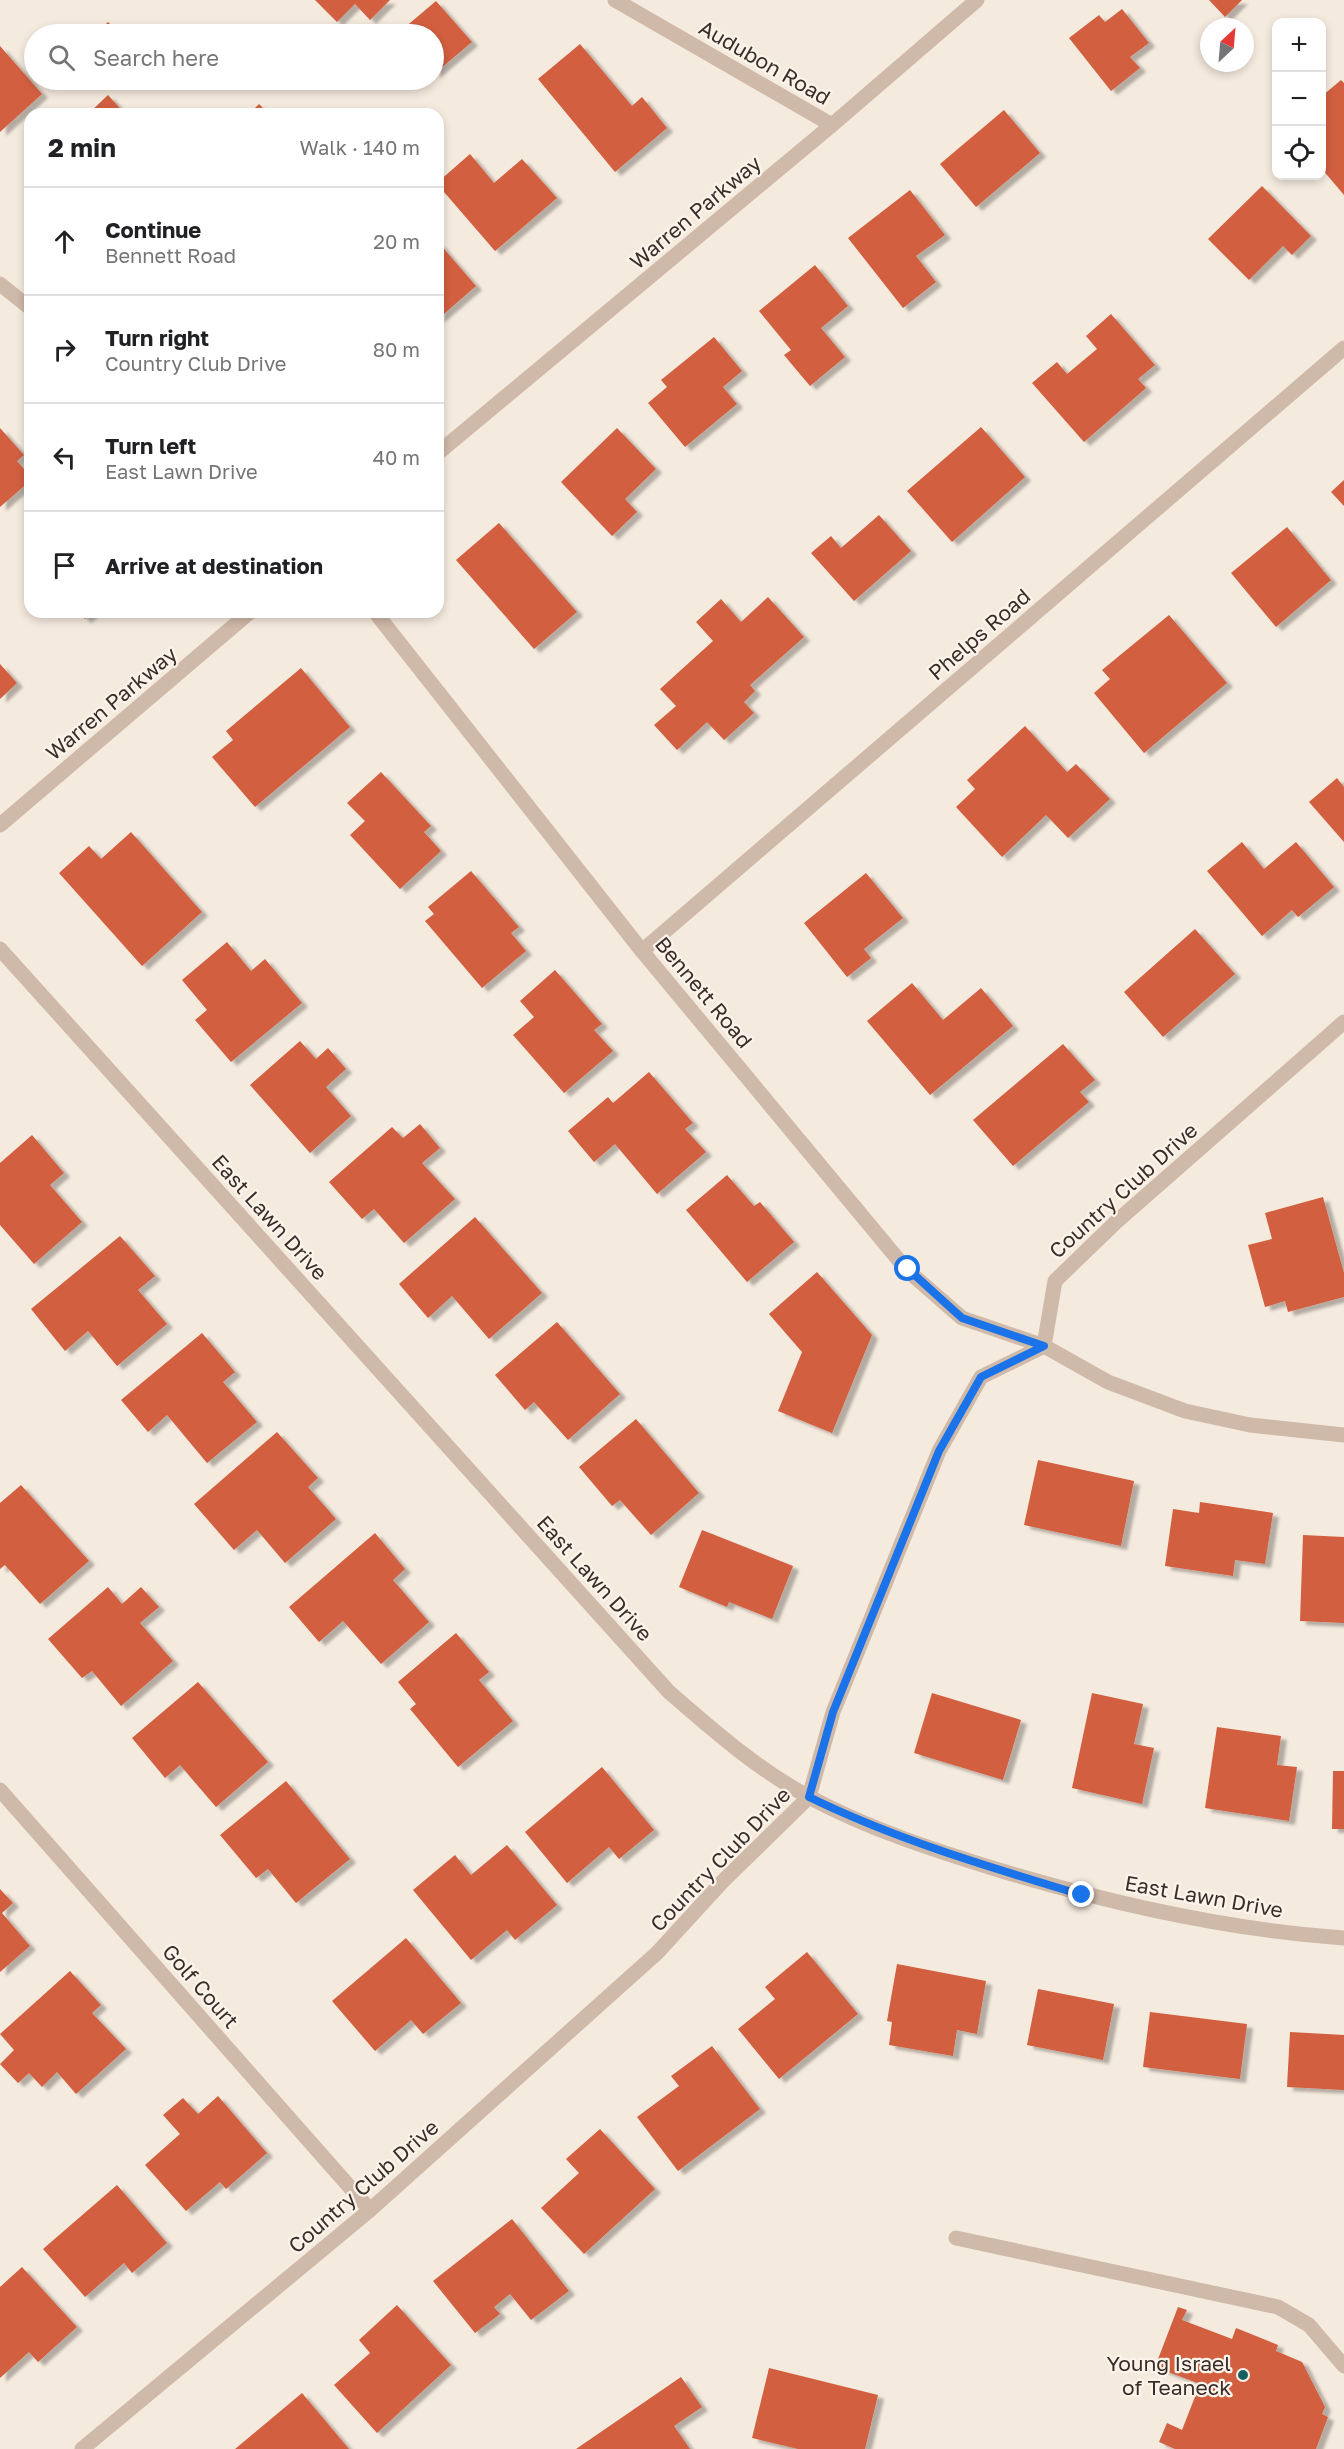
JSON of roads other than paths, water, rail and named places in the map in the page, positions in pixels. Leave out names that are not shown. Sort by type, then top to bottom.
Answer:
[{"type":"street","name":"Audubon Road","points":[[615,0],[832,125]]},
{"type":"street","name":"Warren Parkway","points":[[444,448],[832,125],[977,0]]},
{"type":"street","points":[[0,284],[24,303]]},
{"type":"street","name":"Phelps Road","points":[[642,951],[1344,348]]},
{"type":"street","name":"Warren Parkway","points":[[0,825],[243,618]]},
{"type":"street","name":"Bennett Road","points":[[380,618],[642,951],[908,1269],[962,1318],[1044,1346],[1108,1382],[1185,1411],[1250,1425],[1344,1435]]},
{"type":"street","name":"East Lawn Drive","points":[[0,949],[669,1692],[733,1748],[809,1797],[852,1818],[941,1852],[1082,1895],[1197,1920],[1344,1938]]},
{"type":"street","name":"Country Club Drive","points":[[82,2449],[370,2210],[657,1953],[723,1881],[809,1797],[833,1712],[939,1451],[981,1377],[1044,1346],[1054,1281],[1116,1222],[1344,1022]]},
{"type":"street","name":"Golf Court","points":[[0,1790],[370,2210]]},
{"type":"street","points":[[956,2238],[1278,2307],[1309,2325],[1344,2366]]},
{"type":"place","name":"Young Israel of Teaneck","points":[[1243,2375]]}]
